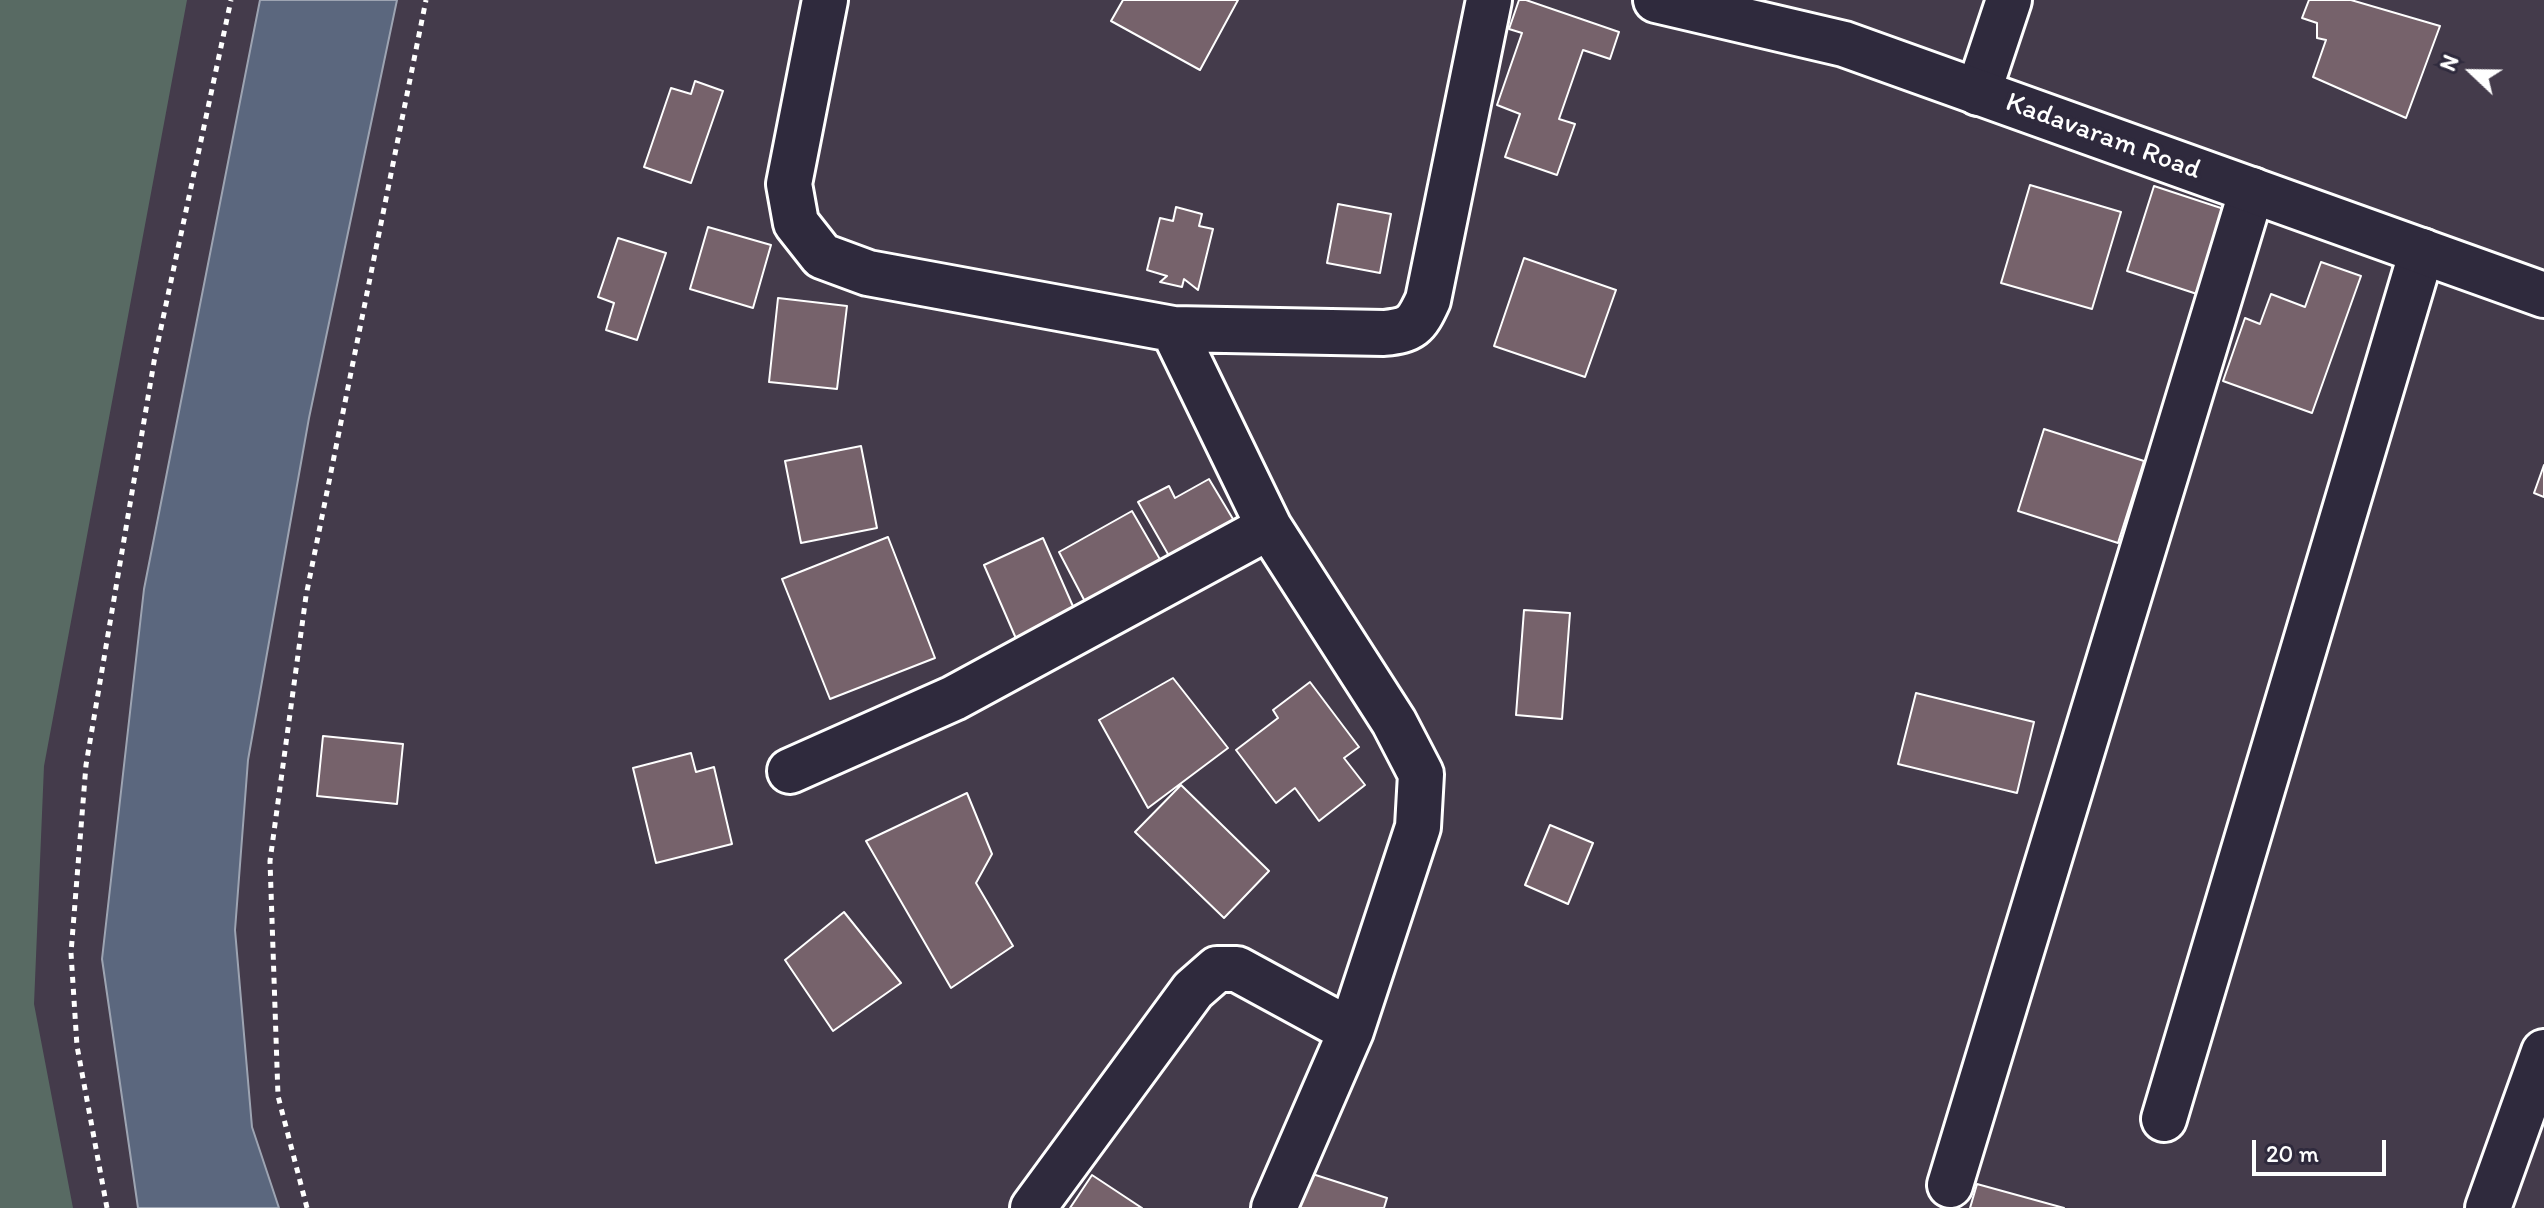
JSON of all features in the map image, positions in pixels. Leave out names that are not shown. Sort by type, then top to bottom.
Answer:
[{"type":"street","points":[[825,0],[789,184],[796,223],[822,256],[868,273],[1173,329],[1384,333],[1406,331],[1419,320],[1428,300],[1489,0]]},
{"type":"street","name":"Kadavaram Road","points":[[1656,0],[1844,44],[2544,295]]},
{"type":"street","points":[[1978,93],[2009,0]]},
{"type":"street","points":[[1950,1185],[2252,190]]},
{"type":"street","points":[[2164,1119],[2422,251]]},
{"type":"street","points":[[1173,329],[1269,527],[1394,722],[1421,774],[1418,827],[1351,1031],[1274,1208]]},
{"type":"street","points":[[790,771],[954,698],[1269,527]]},
{"type":"street","points":[[1033,1208],[1193,990],[1217,969],[1237,969],[1351,1031]]},
{"type":"street","points":[[2488,1208],[2544,1052]]},
{"type":"path","points":[[107,1208],[77,1046],[71,953],[86,765],[155,356],[231,0]]},
{"type":"path","points":[[307,1208],[278,1096],[270,861],[306,596],[426,0]]},
{"type":"green space","points":[[0,0],[187,0],[44,766],[34,1004],[73,1208],[0,1208]]},
{"type":"water","points":[[260,0],[397,0],[309,418],[248,760],[235,930],[252,1127],[279,1208],[138,1208],[102,959],[144,589]]},
{"type":"building","points":[[1123,0],[1238,0],[1200,70],[1111,21]]},
{"type":"building","points":[[1519,0],[1619,32],[1610,59],[1583,50],[1559,119],[1575,124],[1557,175],[1505,157],[1520,114],[1497,105],[1522,33],[1509,29]]},
{"type":"building","points":[[2309,0],[2351,0],[2440,26],[2406,118],[2313,77],[2326,40],[2317,38],[2317,23],[2302,18]]},
{"type":"building","points":[[695,81],[723,91],[691,183],[644,167],[671,88],[691,94]]},
{"type":"building","points":[[2030,185],[2121,212],[2092,309],[2001,283]]},
{"type":"building","points":[[2154,186],[2230,211],[2203,296],[2127,271]]},
{"type":"building","points":[[1338,204],[1391,214],[1380,273],[1327,263]]},
{"type":"building","points":[[1176,207],[1202,214],[1199,226],[1213,229],[1198,290],[1184,279],[1182,287],[1160,282],[1167,276],[1147,270],[1160,218],[1173,221]]},
{"type":"building","points":[[708,227],[771,245],[753,308],[690,289]]},
{"type":"building","points":[[618,238],[666,253],[637,340],[606,330],[614,303],[598,297]]},
{"type":"building","points":[[1524,258],[1616,290],[1585,377],[1494,346]]},
{"type":"building","points":[[2321,262],[2361,276],[2312,413],[2223,381],[2245,318],[2260,324],[2271,294],[2305,307]]},
{"type":"building","points":[[778,298],[847,306],[837,389],[769,382]]},
{"type":"building","points":[[2044,429],[2144,461],[2118,543],[2018,511]]},
{"type":"building","points":[[861,446],[877,528],[801,543],[785,461]]},
{"type":"building","points":[[2544,465],[2544,497],[2534,493]]},
{"type":"building","points":[[1209,479],[1242,534],[1176,568],[1138,502],[1169,486],[1175,498]]},
{"type":"building","points":[[1132,511],[1169,575],[1091,613],[1059,552]]},
{"type":"building","points":[[888,537],[935,658],[830,699],[782,579]]},
{"type":"building","points":[[1043,538],[1079,620],[1021,650],[984,565]]},
{"type":"building","points":[[1524,610],[1570,613],[1562,719],[1516,715]]},
{"type":"building","points":[[1173,678],[1228,748],[1148,808],[1099,720]]},
{"type":"building","points":[[1310,682],[1359,747],[1344,758],[1365,785],[1319,821],[1295,788],[1276,803],[1236,750],[1278,718],[1273,710]]},
{"type":"building","points":[[1916,693],[2034,722],[2017,793],[1898,764]]},
{"type":"building","points":[[323,736],[403,744],[397,804],[317,796]]},
{"type":"building","points":[[691,753],[696,772],[714,767],[732,844],[656,863],[633,768]]},
{"type":"building","points":[[1181,785],[1269,871],[1224,918],[1135,832]]},
{"type":"building","points":[[967,793],[992,854],[976,883],[1013,946],[951,988],[866,841]]},
{"type":"building","points":[[1550,825],[1593,843],[1568,904],[1525,885]]},
{"type":"building","points":[[844,912],[901,983],[833,1031],[785,960]]},
{"type":"building","points":[[1297,1169],[1387,1198],[1384,1208],[1284,1208]]},
{"type":"building","points":[[1092,1175],[1142,1208],[1070,1208]]},
{"type":"building","points":[[1977,1184],[2064,1208],[1970,1208]]}]
